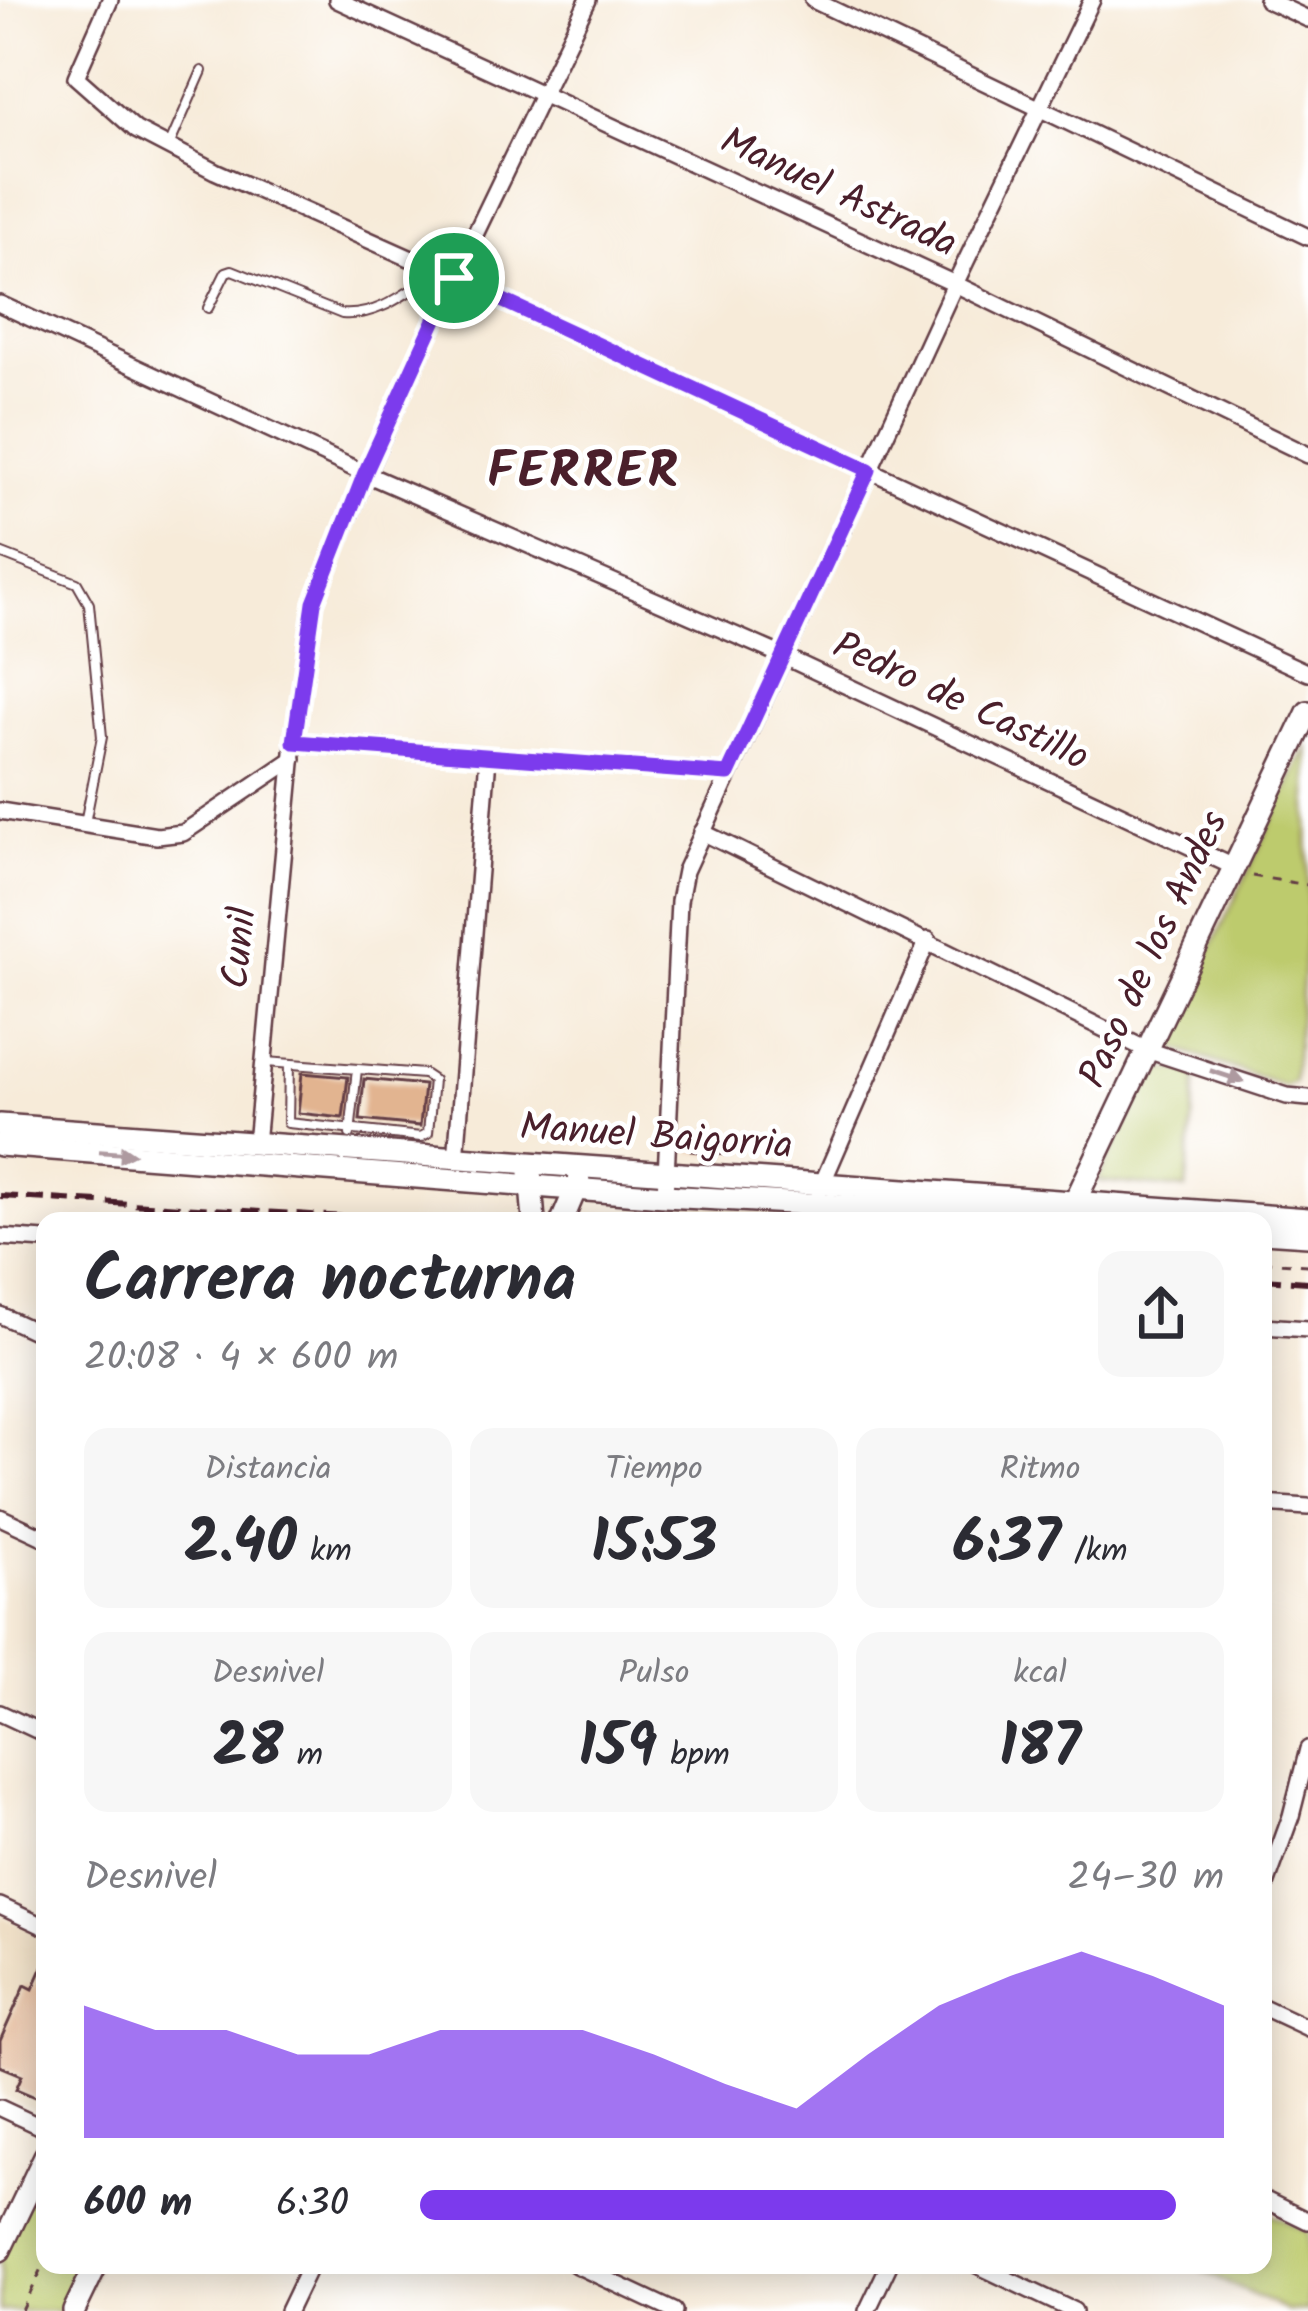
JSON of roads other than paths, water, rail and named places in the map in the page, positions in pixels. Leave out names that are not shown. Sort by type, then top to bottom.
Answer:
[{"type":"main road","name":"Paso de los Andes","points":[[1071,1210],[1240,871],[1308,712]]},
{"type":"main road","name":"Manuel Baigorria","points":[[0,1125],[456,1160],[530,1175]]},
{"type":"main road","name":"Manuel Baigorria","points":[[0,1145],[313,1148]]},
{"type":"main road","name":"Manuel Baigorria","points":[[382,1154],[578,1179],[1124,1212]]},
{"type":"main road","points":[[530,1175],[533,1212]]},
{"type":"main road","points":[[565,1212],[578,1179]]},
{"type":"main road","name":"Manuel Baigorria","points":[[1071,1210],[1079,1212]]},
{"type":"main road","name":"Manuel Baigorria","points":[[1272,1218],[1308,1219]]},
{"type":"main road","points":[[1272,1233],[1308,1235]]},
{"type":"main road","points":[[0,2250],[36,2175]]},
{"type":"main road","points":[[74,2311],[92,2274]]},
{"type":"street","points":[[110,0],[76,77],[136,130],[1308,673]]},
{"type":"street","name":"Manuel Astrada","points":[[337,0],[956,284],[1308,455]]},
{"type":"street","name":"Cunil","points":[[256,1144],[293,751],[314,603],[447,274],[587,0]]},
{"type":"street","points":[[813,0],[1308,237]]},
{"type":"street","points":[[664,1185],[679,902],[685,871],[1092,0]]},
{"type":"street","points":[[1267,0],[1308,20]]},
{"type":"street","name":"Pedro de Castillo","points":[[0,304],[365,473],[782,656],[1240,871]]},
{"type":"street","points":[[0,812],[157,836],[183,833],[293,751],[488,757],[728,774]]},
{"type":"street","points":[[456,1160],[488,757]]},
{"type":"street","points":[[702,832],[1147,1050],[1308,1099]]},
{"type":"street","points":[[818,1195],[928,940]]},
{"type":"street","points":[[0,1237],[36,1239]]},
{"type":"street","points":[[0,1315],[36,1332]]},
{"type":"street","points":[[1272,1327],[1308,1329]]},
{"type":"street","points":[[1272,1505],[1308,1508]]},
{"type":"street","points":[[0,1517],[36,1534]]},
{"type":"street","points":[[0,1713],[36,1730]]},
{"type":"street","points":[[1272,1868],[1308,1749]]},
{"type":"street","points":[[0,1906],[36,1923]]},
{"type":"street","points":[[1272,2011],[1308,2028]]},
{"type":"street","points":[[0,2108],[36,2125]]},
{"type":"street","points":[[1272,2204],[1308,2221]]},
{"type":"street","points":[[288,2311],[306,2274]]},
{"type":"street","points":[[595,2274],[674,2311]]},
{"type":"street","points":[[867,2311],[885,2274]]},
{"type":"street","points":[[996,2274],[1074,2311]]},
{"type":"lane","points":[[169,147],[202,71]]},
{"type":"lane","points":[[208,308],[226,272],[232,270],[342,314],[358,315],[447,274]]},
{"type":"lane","points":[[0,553],[77,583],[89,604],[102,737],[85,824]]},
{"type":"lane","points":[[263,1062],[424,1074],[433,1080],[425,1136],[382,1154],[313,1148],[288,1123],[289,1064]]},
{"type":"lane","points":[[349,1151],[357,1070]]},
{"type":"railway","points":[[0,1196],[262,1212]]},
{"type":"railway","points":[[1272,1280],[1308,1282]]},
{"type":"district","name":"FERRER","points":[[584,473]]}]
